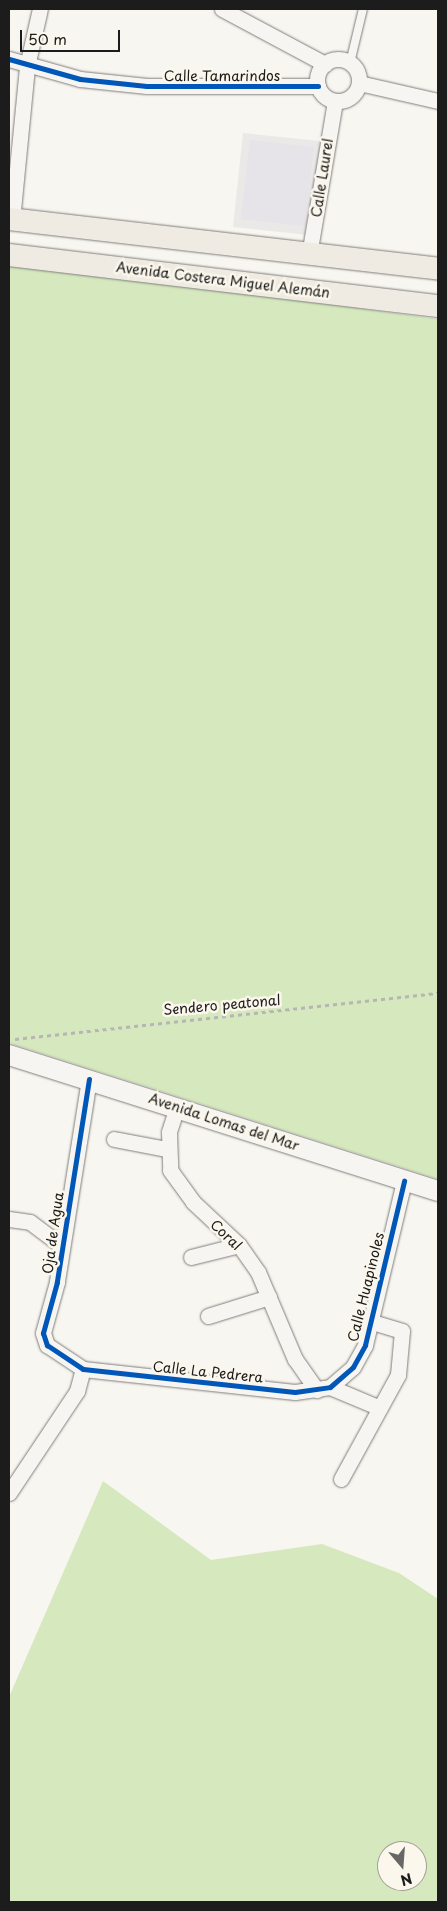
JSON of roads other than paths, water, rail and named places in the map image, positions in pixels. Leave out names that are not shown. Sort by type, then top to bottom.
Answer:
[{"type":"main road","points":[[10,220],[438,269]]},
{"type":"main road","name":"Avenida Costera Miguel Alemán","points":[[9,255],[438,306]]},
{"type":"main road","name":"Avenida Lomas del Mar","points":[[9,1055],[438,1191]]},
{"type":"street","points":[[10,220],[27,66],[40,9]]},
{"type":"street","points":[[222,9],[325,64],[338,59],[350,63],[359,83]]},
{"type":"street","name":"Calle Tamarindos","points":[[9,59],[27,66],[80,80],[147,86],[318,86]]},
{"type":"street","points":[[325,64],[318,86],[335,101],[346,100],[359,83]]},
{"type":"street","points":[[359,83],[438,101]]},
{"type":"street","name":"Calle Laurel","points":[[310,255],[335,101]]},
{"type":"street","name":"Oja de Agua","points":[[83,1369],[47,1345],[43,1333],[62,1246],[89,1079]]},
{"type":"street","name":"Coral","points":[[177,1107],[168,1149],[170,1170],[178,1184],[239,1245],[269,1297],[295,1360],[324,1388]]},
{"type":"street","points":[[114,1139],[168,1149]]},
{"type":"street","name":"Calle Huapinoles","points":[[324,1388],[352,1368],[370,1321],[404,1180]]},
{"type":"street","points":[[9,1219],[30,1222],[62,1246]]},
{"type":"street","points":[[191,1257],[239,1245]]},
{"type":"street","points":[[208,1316],[269,1297]]},
{"type":"street","points":[[341,1479],[398,1375],[404,1337],[398,1328],[370,1321]]},
{"type":"street","points":[[9,1493],[77,1391],[83,1369]]},
{"type":"street","name":"Calle La Pedrera","points":[[83,1369],[194,1383],[324,1388]]},
{"type":"street","points":[[324,1388],[380,1408]]},
{"type":"lane","points":[[350,63],[363,9]]}]
